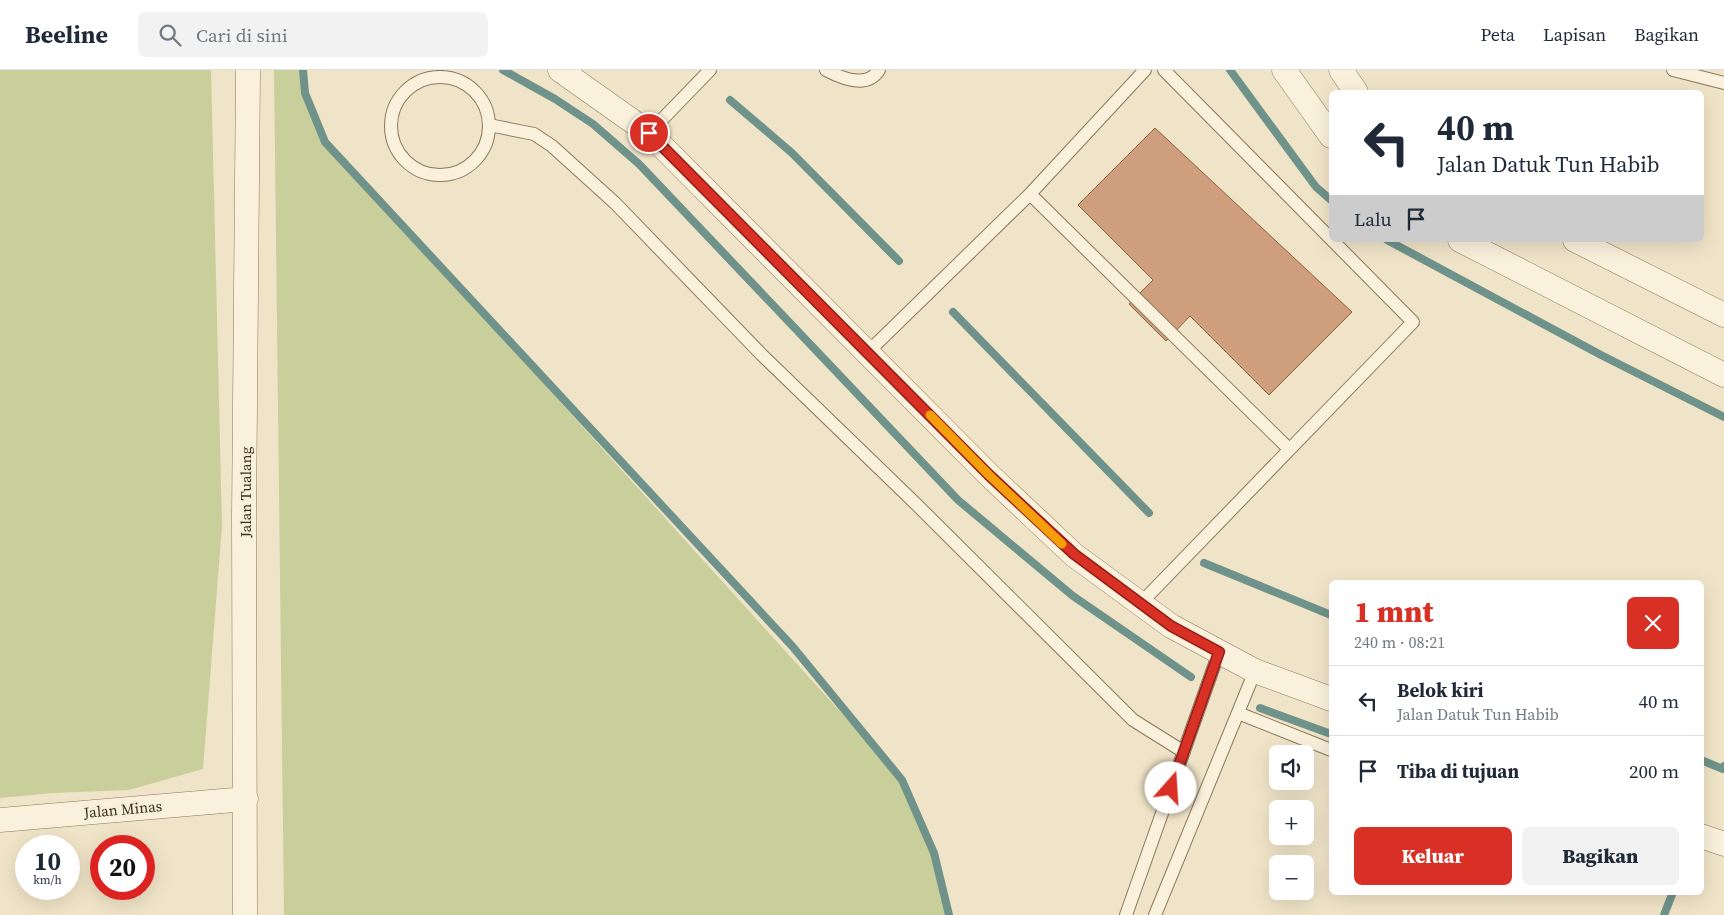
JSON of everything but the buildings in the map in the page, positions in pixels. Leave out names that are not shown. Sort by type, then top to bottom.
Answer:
[{"type":"street","name":"Jalan Tualang","points":[[245,915],[244,506],[248,70]]},
{"type":"street","points":[[560,70],[649,133],[989,475],[1074,554],[1171,626],[1255,670],[1329,698]]},
{"type":"street","points":[[1284,70],[1329,133]]},
{"type":"street","points":[[1342,70],[1355,90]]},
{"type":"street","points":[[1464,242],[1724,375]]},
{"type":"street","points":[[1579,242],[1724,315]]},
{"type":"street","name":"Jalan Minas","points":[[0,820],[246,799]]},
{"type":"street","points":[[1704,837],[1724,844]]},
{"type":"lane","points":[[649,133],[710,70]]},
{"type":"lane","points":[[826,70],[845,79],[863,80],[876,74],[879,70]]},
{"type":"lane","points":[[868,352],[1030,194],[1145,70]]},
{"type":"lane","points":[[1164,70],[1329,236]]},
{"type":"lane","points":[[1673,70],[1724,83]]},
{"type":"lane","points":[[440,76],[456,80],[470,87],[481,100],[488,115],[489,125],[485,147],[476,161],[463,170],[448,176],[431,176],[416,170],[403,160],[394,146],[390,130],[392,114],[399,99],[410,87],[424,79],[440,76]]},
{"type":"lane","points":[[489,125],[534,134],[552,146],[615,203],[762,355],[915,503],[1133,720],[1184,752]]},
{"type":"lane","points":[[1030,194],[1289,449]]},
{"type":"lane","points":[[1140,604],[1413,322],[1335,242]]},
{"type":"lane","points":[[1126,915],[1219,652]]},
{"type":"lane","points":[[1155,915],[1255,670]]},
{"type":"lane","points":[[1238,713],[1329,749]]},
{"type":"green space","points":[[0,70],[211,70],[222,526],[203,769],[129,790],[53,793],[0,798]]},
{"type":"green space","points":[[274,70],[303,70],[305,93],[325,142],[902,780],[934,853],[949,915],[284,915]]},
{"type":"waterway","points":[[303,70],[305,93],[325,142],[793,647],[902,780],[934,853],[949,915]]},
{"type":"waterway","points":[[503,70],[555,99],[593,124],[639,164],[958,500],[1073,596],[1191,677]]},
{"type":"waterway","points":[[1230,70],[1316,187],[1329,198]]},
{"type":"waterway","points":[[730,100],[792,153],[899,261]]},
{"type":"waterway","points":[[1391,242],[1601,355],[1724,417]]},
{"type":"waterway","points":[[953,312],[1149,513]]},
{"type":"waterway","points":[[1204,563],[1329,614]]},
{"type":"waterway","points":[[1260,708],[1329,733]]},
{"type":"waterway","points":[[1704,761],[1723,769],[1724,766]]},
{"type":"waterway","points":[[1664,915],[1672,895]]},
{"type":"slow traffic","points":[[930,415],[989,475],[1062,544]]},
{"type":"route","points":[[649,133],[989,475],[1074,554],[1171,626],[1219,652],[1171,788]]}]
